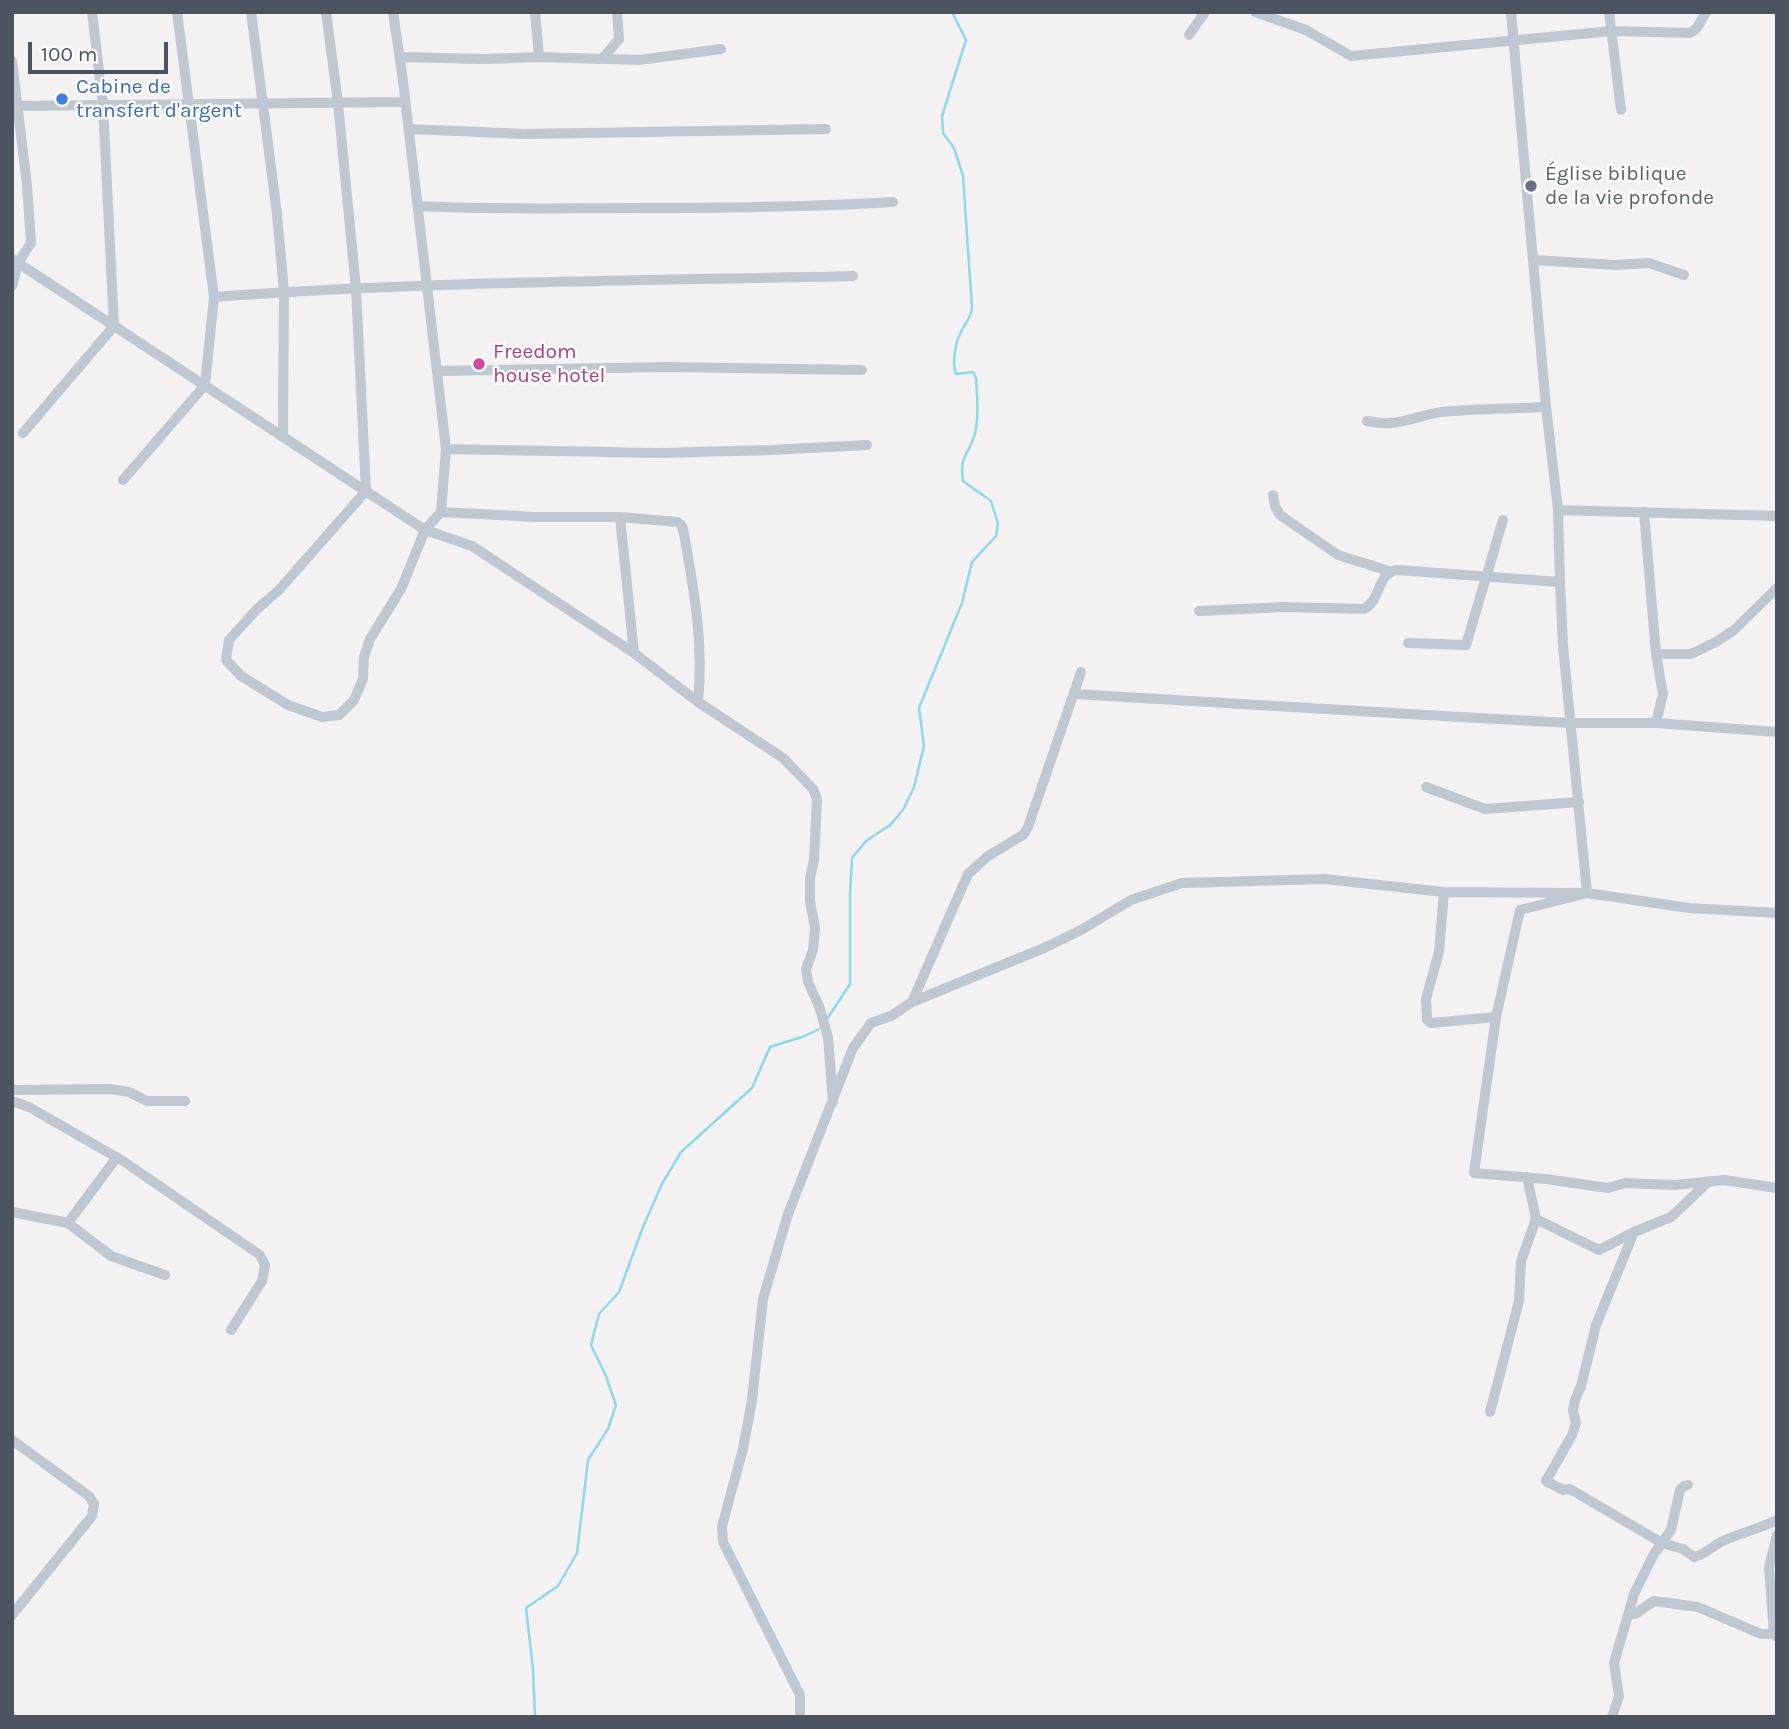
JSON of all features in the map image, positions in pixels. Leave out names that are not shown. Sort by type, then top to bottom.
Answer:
[{"type":"street","points":[[23,433],[114,326],[103,105],[92,12]]},
{"type":"street","points":[[123,480],[205,385],[214,297],[177,12]]},
{"type":"street","points":[[251,12],[277,214],[284,292],[283,437]]},
{"type":"street","points":[[326,12],[338,103],[356,289],[366,491],[279,590],[257,609],[229,640],[226,660],[241,676],[288,705],[322,717],[339,715],[354,700],[363,679],[364,657],[370,639],[401,589],[425,530],[441,512],[446,449],[393,12]]},
{"type":"street","points":[[535,12],[539,57]]},
{"type":"street","points":[[603,58],[619,39],[617,12]]},
{"type":"street","points":[[1189,35],[1205,12]]},
{"type":"street","points":[[1255,12],[1306,30],[1351,56],[1612,32],[1690,33],[1697,29],[1706,12]]},
{"type":"street","points":[[1511,12],[1546,407],[1558,510],[1563,646],[1587,893]]},
{"type":"street","points":[[1609,12],[1621,110]]},
{"type":"street","points":[[400,57],[639,60],[722,49]]},
{"type":"street","points":[[12,61],[31,243],[15,261],[12,286]]},
{"type":"street","points":[[15,106],[404,102]]},
{"type":"street","points":[[409,130],[524,134],[826,129]]},
{"type":"street","points":[[418,206],[480,209],[796,208],[893,202]]},
{"type":"street","points":[[1534,260],[1615,265],[1649,263],[1685,275]]},
{"type":"street","points":[[15,261],[425,530],[472,546],[634,653],[698,702],[783,758],[813,789],[817,799],[814,860],[810,878],[810,901],[815,929],[813,950],[806,969],[828,1037],[833,1102]]},
{"type":"street","points":[[214,297],[488,284],[853,276]]},
{"type":"street","points":[[437,371],[667,367],[862,370]]},
{"type":"street","points":[[1367,421],[1392,424],[1445,412],[1546,407]]},
{"type":"street","points":[[446,449],[657,453],[867,445]]},
{"type":"street","points":[[1273,495],[1280,514],[1330,550],[1389,571],[1560,582]]},
{"type":"street","points":[[1558,510],[1777,516]]},
{"type":"street","points":[[441,512],[536,517],[620,517],[673,521],[682,526],[700,635],[701,673],[698,702]]},
{"type":"street","points":[[1644,512],[1656,654],[1663,694],[1656,723]]},
{"type":"street","points":[[620,517],[634,653]]},
{"type":"street","points":[[1408,643],[1466,645],[1503,520]]},
{"type":"street","points":[[1199,611],[1285,607],[1364,609],[1372,605],[1383,577],[1389,571]]},
{"type":"street","points":[[1656,654],[1691,654],[1716,642],[1734,630],[1777,588]]},
{"type":"street","points":[[912,1002],[968,874],[988,856],[1023,835],[1028,827],[1081,672]]},
{"type":"street","points":[[1074,694],[1571,723],[1656,723],[1777,732]]},
{"type":"street","points":[[1426,787],[1485,808],[1579,802]]},
{"type":"street","points":[[800,1717],[800,1695],[723,1542],[722,1525],[743,1449],[752,1400],[763,1299],[788,1214],[853,1048],[871,1023],[891,1016],[912,1002],[1044,948],[1081,930],[1131,900],[1182,883],[1325,879],[1444,892],[1587,893],[1689,908],[1777,913]]},
{"type":"street","points":[[1444,892],[1439,952],[1426,999],[1427,1020],[1431,1023],[1496,1017]]},
{"type":"street","points":[[1587,893],[1520,910],[1496,1017],[1474,1173],[1608,1188],[1625,1183],[1675,1185],[1724,1180],[1777,1188]]},
{"type":"street","points":[[12,1090],[110,1088],[130,1092],[147,1101],[185,1101]]},
{"type":"street","points":[[12,1101],[30,1107],[117,1157],[260,1255],[265,1265],[262,1281],[231,1330]]},
{"type":"street","points":[[68,1223],[117,1157]]},
{"type":"street","points":[[1490,1412],[1519,1301],[1521,1261],[1536,1219],[1527,1177]]},
{"type":"street","points":[[1536,1219],[1599,1250],[1671,1217],[1709,1181]]},
{"type":"street","points":[[12,1212],[68,1223],[111,1256],[165,1275]]},
{"type":"street","points":[[1634,1232],[1595,1325],[1573,1410],[1576,1423],[1572,1435],[1546,1481],[1563,1490],[1570,1489],[1662,1543],[1698,1557],[1721,1542],[1777,1520]]},
{"type":"street","points":[[12,1440],[89,1496],[94,1504],[92,1516],[12,1615]]},
{"type":"street","points":[[1612,1717],[1619,1696],[1614,1663],[1634,1594],[1671,1530],[1680,1490],[1688,1485]]},
{"type":"street","points":[[1629,1614],[1635,1614],[1654,1601],[1698,1607],[1761,1634],[1775,1636],[1769,1567],[1777,1535]]},
{"type":"waterway","points":[[827,1019],[850,984],[852,858],[866,841],[890,825],[903,810],[914,787],[924,746],[919,708],[962,603],[972,562],[996,536],[998,524],[991,501],[963,481],[962,472],[962,465],[975,433],[977,406],[976,378],[973,372],[956,374],[954,365],[957,343],[972,308],[963,176],[954,148],[943,133],[942,116],[966,40],[952,12]]},
{"type":"waterway","points":[[535,1717],[526,1608],[558,1586],[577,1553],[588,1460],[608,1429],[616,1405],[591,1345],[599,1314],[619,1292],[662,1184],[681,1152],[752,1088],[770,1047],[821,1028]]},
{"type":"place","name":"Cabine de transfert d'argent","points":[[62,99]]},
{"type":"place","name":"Église biblique de la vie profonde","points":[[1531,186]]},
{"type":"place","name":"Freedom house hotel","points":[[479,364]]}]
